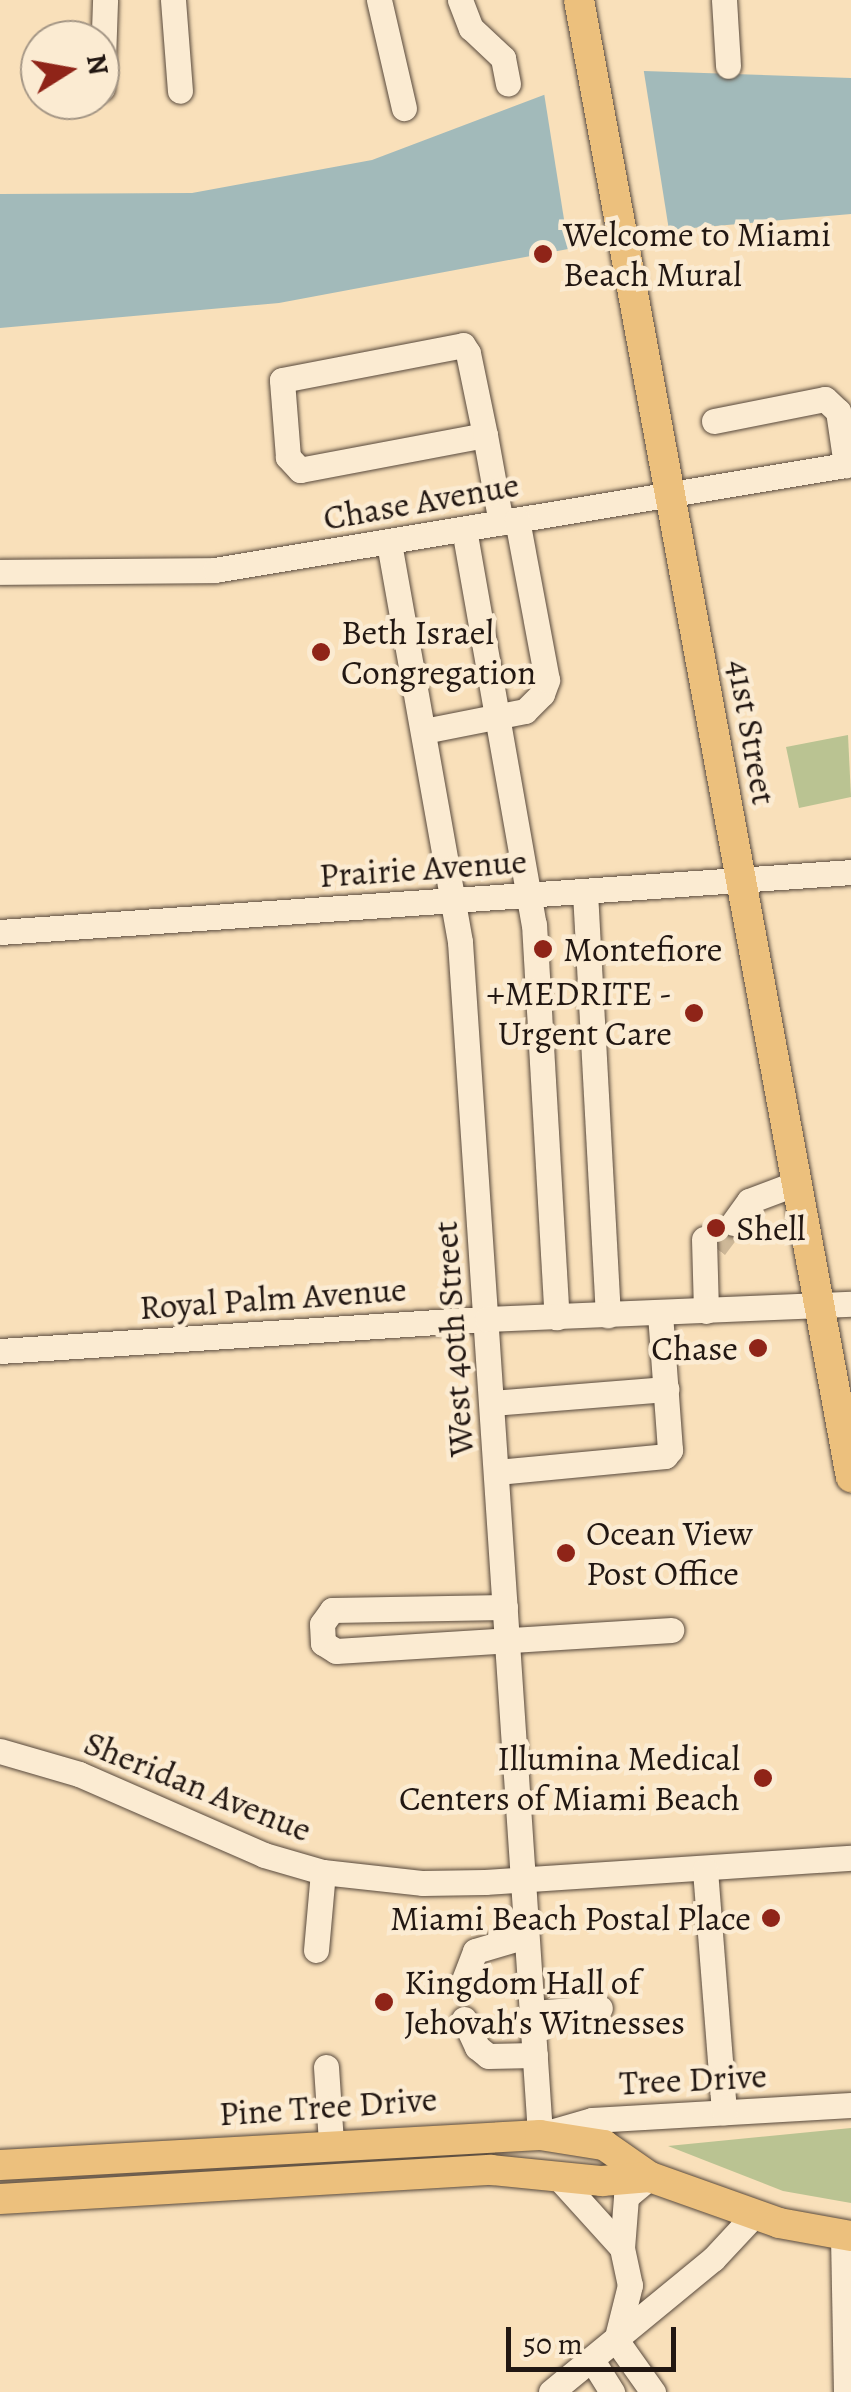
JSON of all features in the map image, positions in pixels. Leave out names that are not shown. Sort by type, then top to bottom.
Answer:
[{"type":"main road","name":"41st Street","points":[[579,0],[851,1477]]},
{"type":"main road","name":"Pine Tree Drive","points":[[0,2165],[540,2135],[604,2145],[650,2176],[754,2215],[847,2236]]},
{"type":"main road","points":[[491,2170],[526,2156],[540,2135]]},
{"type":"main road","name":"Pine Tree Drive","points":[[0,2199],[491,2170],[557,2176],[650,2176]]},
{"type":"street","points":[[172,0],[180,91]]},
{"type":"street","points":[[378,0],[404,108]]},
{"type":"street","points":[[460,0],[471,28],[503,58],[508,84]]},
{"type":"street","points":[[724,0],[728,66]]},
{"type":"street","points":[[424,731],[496,717],[535,704],[547,680],[464,345],[282,380],[288,457],[300,470],[484,435]]},
{"type":"street","points":[[714,421],[825,399],[838,410],[848,464]]},
{"type":"street","name":"Chase Avenue","points":[[0,572],[214,570],[848,464]]},
{"type":"street","points":[[464,530],[527,896],[556,1316]]},
{"type":"street","name":"West 40th Street","points":[[389,543],[454,901],[487,1319],[540,2135]]},
{"type":"street","name":"Prairie Avenue","points":[[0,932],[741,883],[851,872]]},
{"type":"street","points":[[585,892],[608,1315]]},
{"type":"street","points":[[735,1221],[750,1201],[797,1183]]},
{"type":"street","points":[[706,1311],[714,1251]]},
{"type":"street","name":"Royal Palm Avenue","points":[[0,1351],[487,1319],[851,1304]]},
{"type":"street","points":[[496,1472],[665,1456],[670,1450],[660,1313]]},
{"type":"street","points":[[492,1402],[666,1390]]},
{"type":"street","points":[[505,1607],[332,1610],[322,1624],[323,1643],[336,1651],[507,1636],[671,1630]]},
{"type":"street","name":"Sheridan Avenue","points":[[0,1752],[79,1774],[264,1855],[323,1872],[423,1883],[522,1881],[851,1858]]},
{"type":"street","points":[[705,1870],[724,2112]]},
{"type":"street","points":[[316,1950],[323,1872]]},
{"type":"street","points":[[462,1985],[475,1951],[526,1936]]},
{"type":"street","points":[[532,2013],[600,2008]]},
{"type":"street","points":[[464,2018],[476,2048],[488,2056],[534,2055]]},
{"type":"street","points":[[326,2068],[331,2144]]},
{"type":"street","name":"Tree Drive","points":[[540,2135],[592,2120],[851,2106]]},
{"type":"street","points":[[557,2176],[622,2248]]},
{"type":"street","points":[[650,2176],[626,2197],[622,2248],[630,2285],[616,2340],[652,2392]]},
{"type":"street","points":[[551,2392],[616,2340],[754,2215]]},
{"type":"street","points":[[846,2392],[847,2236]]},
{"type":"street","points":[[592,2360],[612,2392]]},
{"type":"green space","points":[[848,735],[851,797],[799,808],[786,747]]},
{"type":"green space","points":[[851,2128],[851,2203],[783,2191],[668,2146]]},
{"type":"water","points":[[644,71],[851,78],[851,214],[670,230],[279,303],[0,328],[0,194],[192,193],[372,160],[549,93]]},
{"type":"pier","points":[[643,66],[669,228],[568,244],[542,82]]},
{"type":"tunnel","points":[[715,1247],[733,1223]]},
{"type":"place","name":"Welcome to Miami Beach Mural","points":[[543,254]]},
{"type":"place","name":"Beth Israel Congregation","points":[[321,652]]},
{"type":"place","name":"Montefiore","points":[[543,949]]},
{"type":"place","name":"+MEDRITE - Urgent Care","points":[[694,1013]]},
{"type":"place","name":"Shell","points":[[716,1228]]},
{"type":"place","name":"Chase","points":[[758,1348]]},
{"type":"place","name":"Ocean View Post Office","points":[[566,1553]]},
{"type":"place","name":"Illumina Medical Centers of Miami Beach","points":[[763,1778]]},
{"type":"place","name":"Miami Beach Postal Place","points":[[771,1918]]},
{"type":"place","name":"Kingdom Hall of Jehovah's Witnesses","points":[[384,2002]]}]
